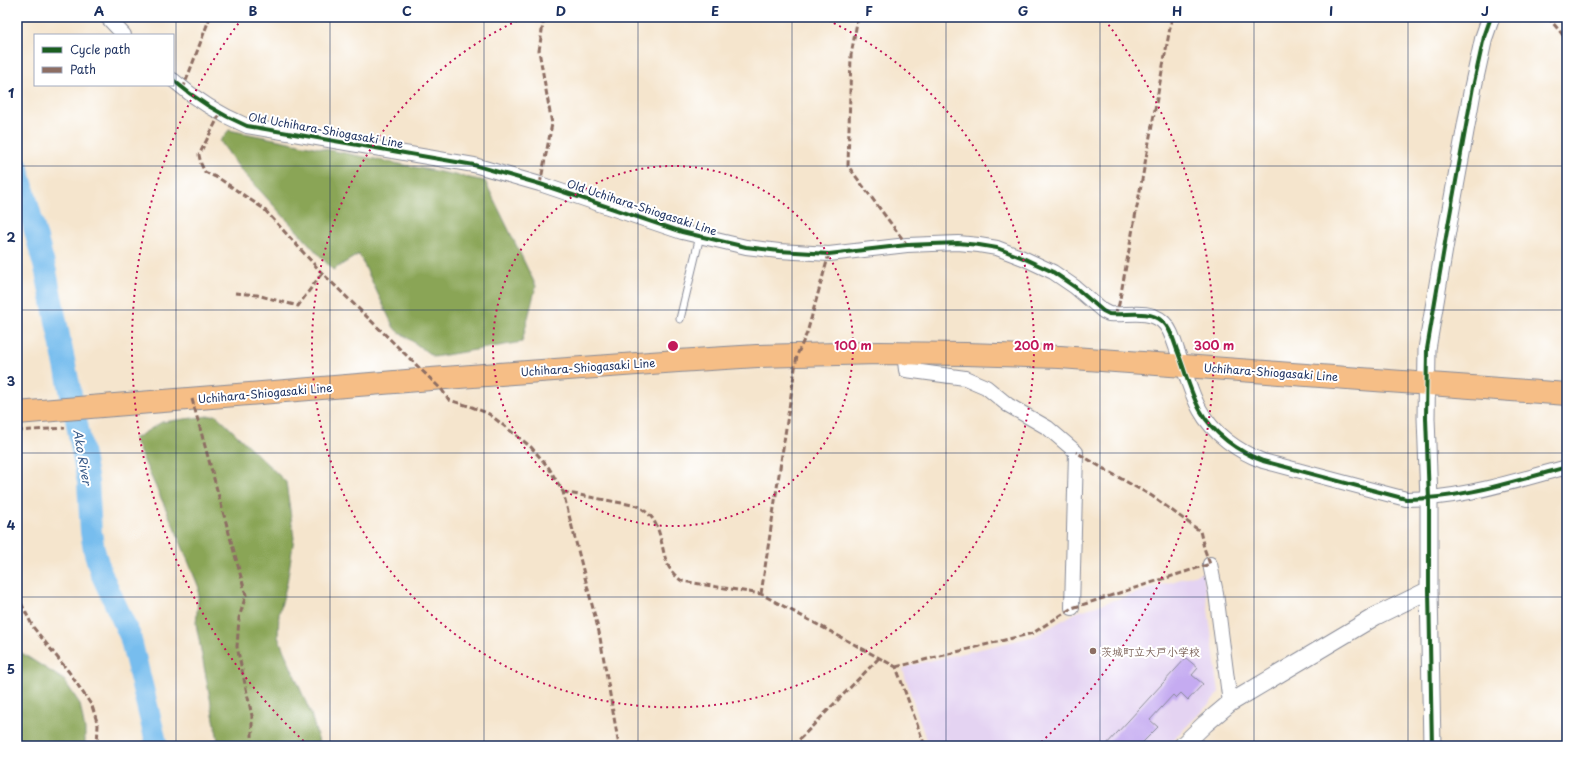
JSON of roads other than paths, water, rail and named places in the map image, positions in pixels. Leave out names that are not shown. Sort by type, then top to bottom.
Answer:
[{"type":"main road","name":"Uchihara-Shiogasaki Line","points":[[17,413],[438,378],[678,361],[773,356],[904,353],[1013,355],[1567,394]]},
{"type":"street","points":[[107,17],[123,34]]},
{"type":"street","points":[[1432,746],[1429,499],[1426,418],[1428,349],[1447,231],[1473,87],[1484,37],[1491,17]]},
{"type":"street","name":"Old Uchihara-Shiogasaki Line","points":[[174,81],[220,114],[247,126],[474,165],[540,184],[682,232],[746,247],[779,251],[829,254],[907,245],[958,243],[978,244],[997,248],[1024,258],[1053,272],[1109,314],[1149,314],[1162,321],[1168,328],[1198,405],[1207,421],[1236,448],[1250,456],[1396,497],[1406,499],[1429,499],[1459,494],[1567,467]]},
{"type":"street","points":[[904,353],[906,370],[965,378],[986,387],[1008,405],[1048,428],[1076,452],[1072,608]]},
{"type":"street","points":[[1210,564],[1216,593],[1230,703]]},
{"type":"street","points":[[1182,746],[1230,703],[1376,616],[1429,590]]},
{"type":"lane","points":[[680,319],[700,236]]},
{"type":"waterway","name":"Ako River","points":[[17,165],[46,272],[77,424],[88,482],[91,532],[94,550],[101,573],[130,636],[157,746]]},
{"type":"place","name":"茨城町立大戸小学校","points":[[1093,651]]}]
